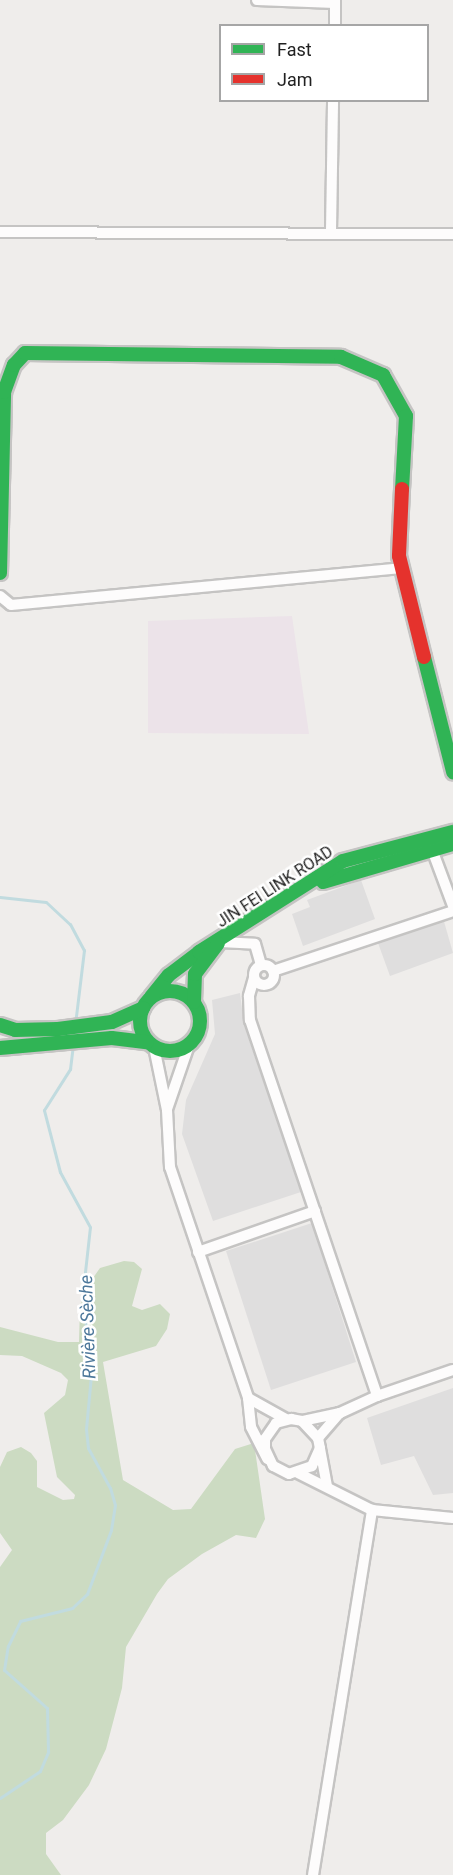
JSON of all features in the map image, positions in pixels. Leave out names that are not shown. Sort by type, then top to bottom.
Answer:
[{"type":"street","points":[[257,0],[335,2],[335,24]]},
{"type":"street","points":[[331,231],[333,102]]},
{"type":"street","points":[[0,232],[331,231],[453,234]]},
{"type":"street","points":[[0,573],[4,392],[14,364],[26,353],[341,357],[383,375],[406,416],[401,568],[420,627],[453,772]]},
{"type":"street","points":[[0,597],[11,605],[401,568]]},
{"type":"street","name":"JIN FEI LINK ROAD","points":[[147,1003],[169,975],[199,952],[219,942],[291,896],[342,868],[430,845],[453,832]]},
{"type":"street","points":[[453,844],[430,845],[453,906]]},
{"type":"street","points":[[261,965],[273,971],[453,911]]},
{"type":"street","points":[[167,1110],[189,1045],[200,1029],[201,1020],[194,1002],[195,974],[219,942],[255,944],[261,965],[254,978],[249,1009],[257,1042],[377,1396]]},
{"type":"street","points":[[249,1009],[265,985],[273,980],[273,971]]},
{"type":"street","points":[[254,978],[265,985]]},
{"type":"street","points":[[0,1025],[15,1030],[58,1029],[112,1022],[168,990],[194,1002]]},
{"type":"street","points":[[147,1003],[141,1032],[151,1045],[167,1110],[170,1167],[248,1398],[251,1427],[267,1459],[280,1471],[298,1473],[372,1510],[453,1518]]},
{"type":"street","points":[[0,1048],[112,1038],[151,1045],[166,1052],[189,1045]]},
{"type":"street","points":[[198,1252],[315,1210]]},
{"type":"street","points":[[248,1398],[285,1419],[302,1421],[340,1413],[377,1396],[453,1370]]},
{"type":"street","points":[[298,1473],[312,1466],[319,1443],[340,1413]]},
{"type":"street","points":[[267,1459],[265,1449],[269,1431],[285,1419]]},
{"type":"street","points":[[302,1421],[319,1443],[327,1486]]},
{"type":"street","points":[[313,1875],[372,1510]]},
{"type":"shaded area","points":[[292,616],[309,734],[148,733],[148,621]]},
{"type":"shaded area","points":[[361,880],[375,919],[303,946],[292,914],[310,907],[307,900]]},
{"type":"shaded area","points":[[443,918],[453,953],[390,976],[378,943]]},
{"type":"shaded area","points":[[240,993],[244,1025],[301,1192],[213,1221],[182,1134],[186,1100],[215,1034],[212,1000]]},
{"type":"shaded area","points":[[312,1223],[356,1362],[271,1390],[226,1251]]},
{"type":"shaded area","points":[[453,1388],[453,1493],[433,1495],[414,1456],[381,1465],[367,1418]]},
{"type":"green space","points":[[124,1261],[134,1262],[142,1269],[132,1306],[142,1310],[160,1304],[170,1314],[167,1329],[156,1346],[103,1362],[123,1480],[173,1510],[191,1509],[235,1449],[254,1443],[265,1519],[256,1538],[236,1535],[202,1554],[168,1579],[126,1647],[122,1688],[106,1749],[89,1785],[63,1820],[46,1833],[46,1854],[61,1875],[0,1875],[0,1567],[12,1550],[0,1533],[0,1467],[7,1452],[21,1447],[31,1453],[37,1461],[37,1487],[63,1500],[74,1499],[75,1495],[57,1477],[44,1413],[65,1395],[68,1380],[61,1373],[22,1356],[0,1355],[0,1327],[58,1342],[79,1342],[80,1306],[88,1285],[100,1268]]},
{"type":"waterway","name":"Rivière Sèche","points":[[0,897],[46,902],[70,924],[84,950],[75,1024]]},
{"type":"waterway","name":"Rivière Sèche","points":[[0,1798],[40,1771],[48,1752],[47,1708],[4,1670],[8,1646],[20,1621],[72,1608],[87,1594],[111,1530],[115,1505],[110,1488],[88,1448],[86,1429],[91,1375],[86,1349],[85,1272],[90,1227],[60,1172],[44,1110],[70,1069],[73,1045]]},
{"type":"traffic: fast","points":[[0,573],[4,392],[14,365],[25,353],[341,357],[383,375],[406,416],[402,489]]},
{"type":"traffic: fast","points":[[424,657],[453,772]]},
{"type":"traffic: fast","points":[[151,997],[169,975],[199,952],[343,861],[453,832]]},
{"type":"traffic: fast","points":[[323,882],[453,844]]},
{"type":"traffic: fast","points":[[194,1002],[195,974],[218,944]]},
{"type":"traffic: fast","points":[[164,991],[176,991],[187,996],[195,1004],[200,1021],[198,1033],[187,1046],[176,1051],[164,1051],[153,1046],[145,1038],[140,1027],[140,1015],[145,1004],[153,996],[164,991]]},
{"type":"traffic: fast","points":[[0,1025],[15,1030],[58,1029],[112,1022],[143,1008]]},
{"type":"traffic: fast","points":[[0,1048],[112,1038],[147,1042]]},
{"type":"traffic: jam","points":[[402,489],[399,556],[424,657]]}]
